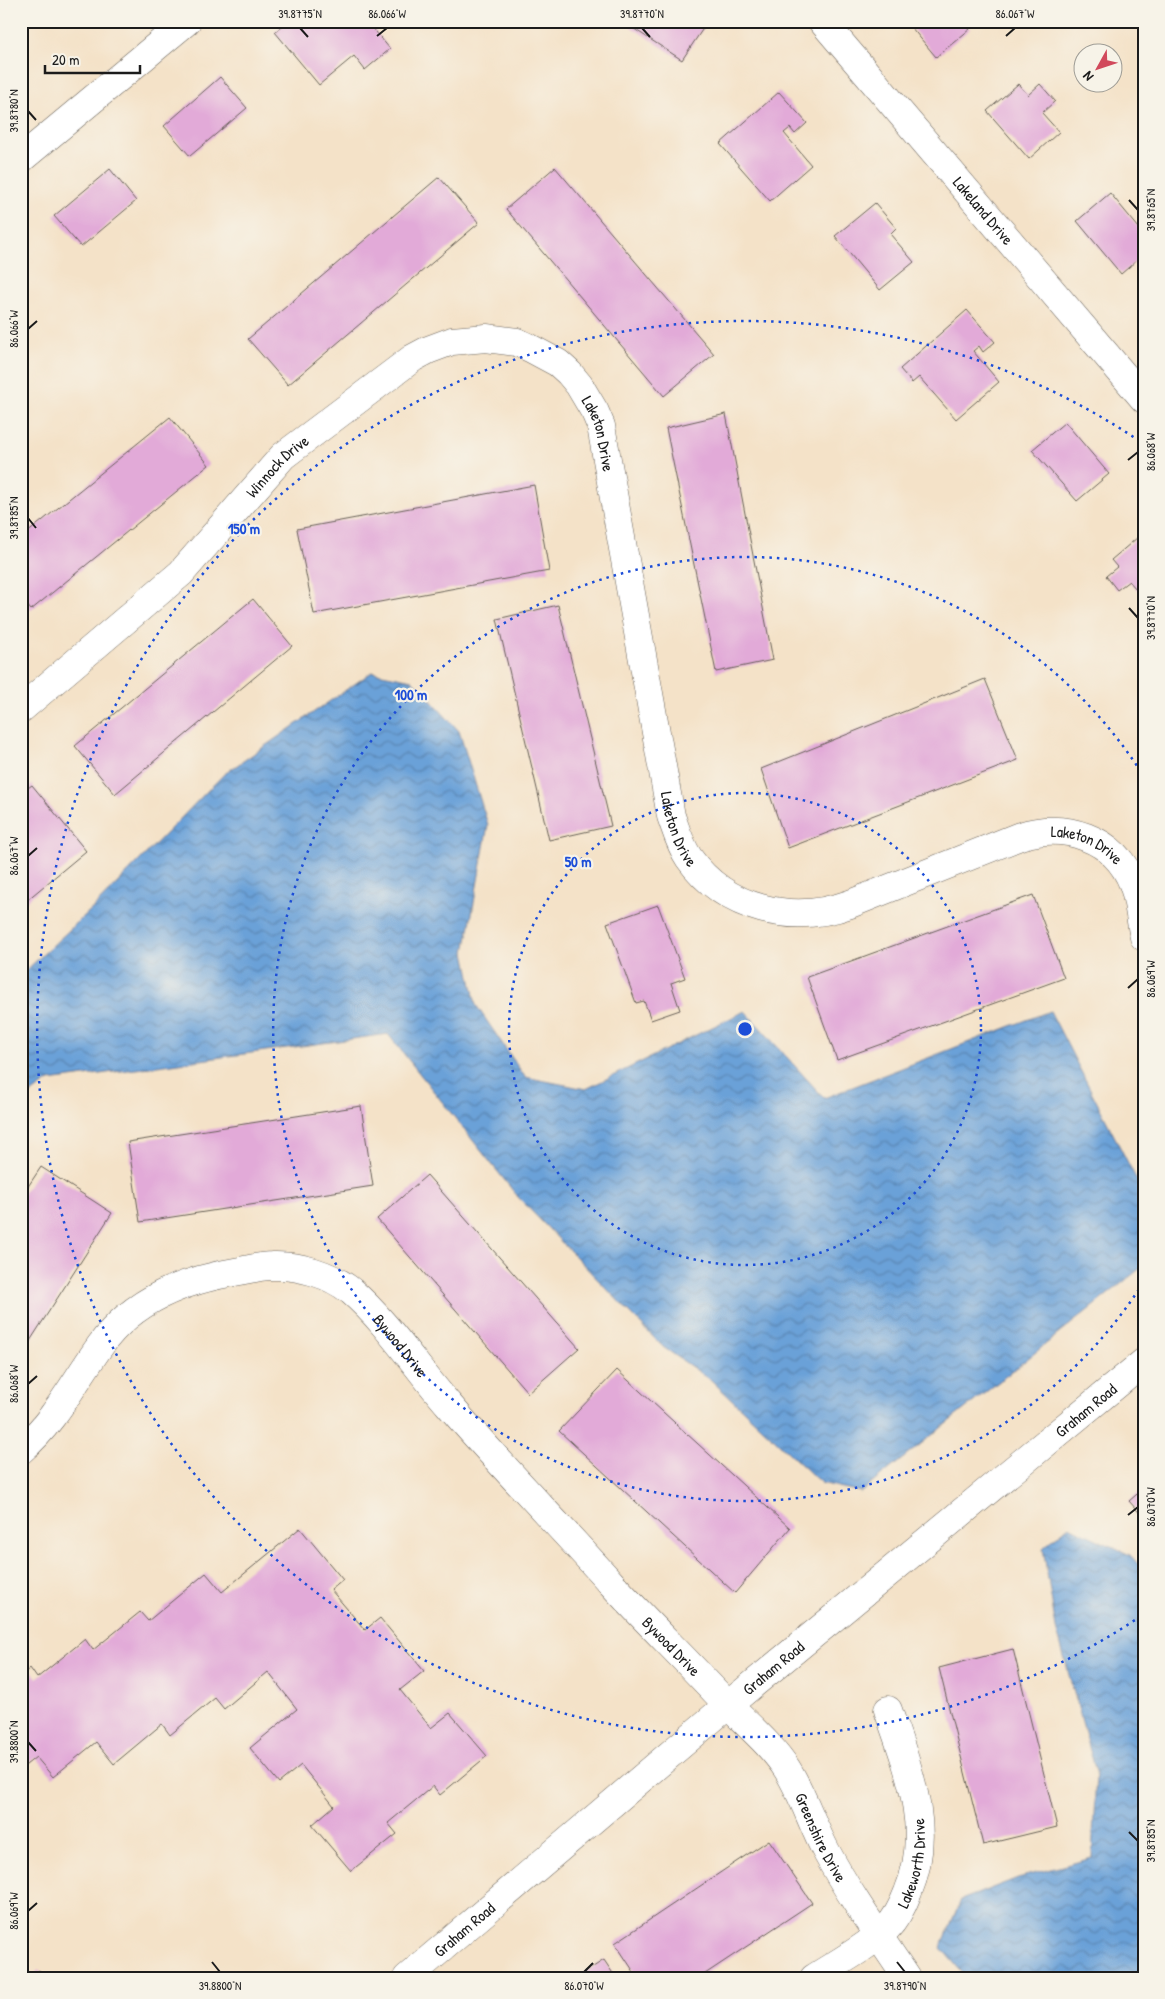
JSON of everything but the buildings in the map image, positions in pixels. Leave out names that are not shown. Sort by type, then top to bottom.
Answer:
[{"type":"street","points":[[21,159],[187,21]]},
{"type":"street","name":"Lakeland Drive","points":[[822,21],[1144,399]]},
{"type":"street","name":"Winnock Drive","points":[[21,709],[181,573],[283,456],[421,353],[444,343],[468,339]]},
{"type":"street","name":"Laketon Drive","points":[[468,339],[502,339],[517,342],[545,355],[569,373],[579,385],[595,412],[601,426],[604,441],[671,816],[689,858],[721,889],[761,909],[791,914],[813,913],[836,909],[850,904],[1034,831],[1064,831],[1093,840],[1117,858],[1133,884],[1144,937]]},
{"type":"street","name":"Bywood Drive","points":[[21,1450],[35,1438],[55,1414],[107,1336],[130,1315],[157,1296],[179,1285],[208,1276],[259,1267],[273,1266],[307,1270],[327,1276],[353,1293],[369,1309],[450,1406],[648,1622],[728,1704]]},
{"type":"street","name":"Graham Road","points":[[407,1978],[728,1704],[1144,1362]]},
{"type":"street","name":"Greenshire Drive","points":[[728,1704],[760,1736],[789,1772],[843,1882],[907,1978]]},
{"type":"street","name":"Lakeworth Drive","points":[[814,1978],[878,1936],[887,1928],[902,1908],[913,1881],[920,1838],[918,1809],[912,1780],[888,1710]]},
{"type":"water","points":[[372,672],[412,680],[459,731],[488,825],[465,952],[476,1005],[525,1077],[586,1089],[745,1011],[824,1098],[1050,1011],[1144,1194],[1144,1264],[1142,1267],[861,1492],[821,1483],[711,1380],[663,1347],[518,1197],[388,1034],[49,1081],[21,1101],[21,975],[95,906],[223,775]]},
{"type":"water","points":[[1069,1526],[1130,1555],[1144,1571],[1144,1978],[967,1978],[941,1948],[961,1900],[1018,1878],[1092,1858],[1096,1772],[1056,1628],[1043,1548]]}]
